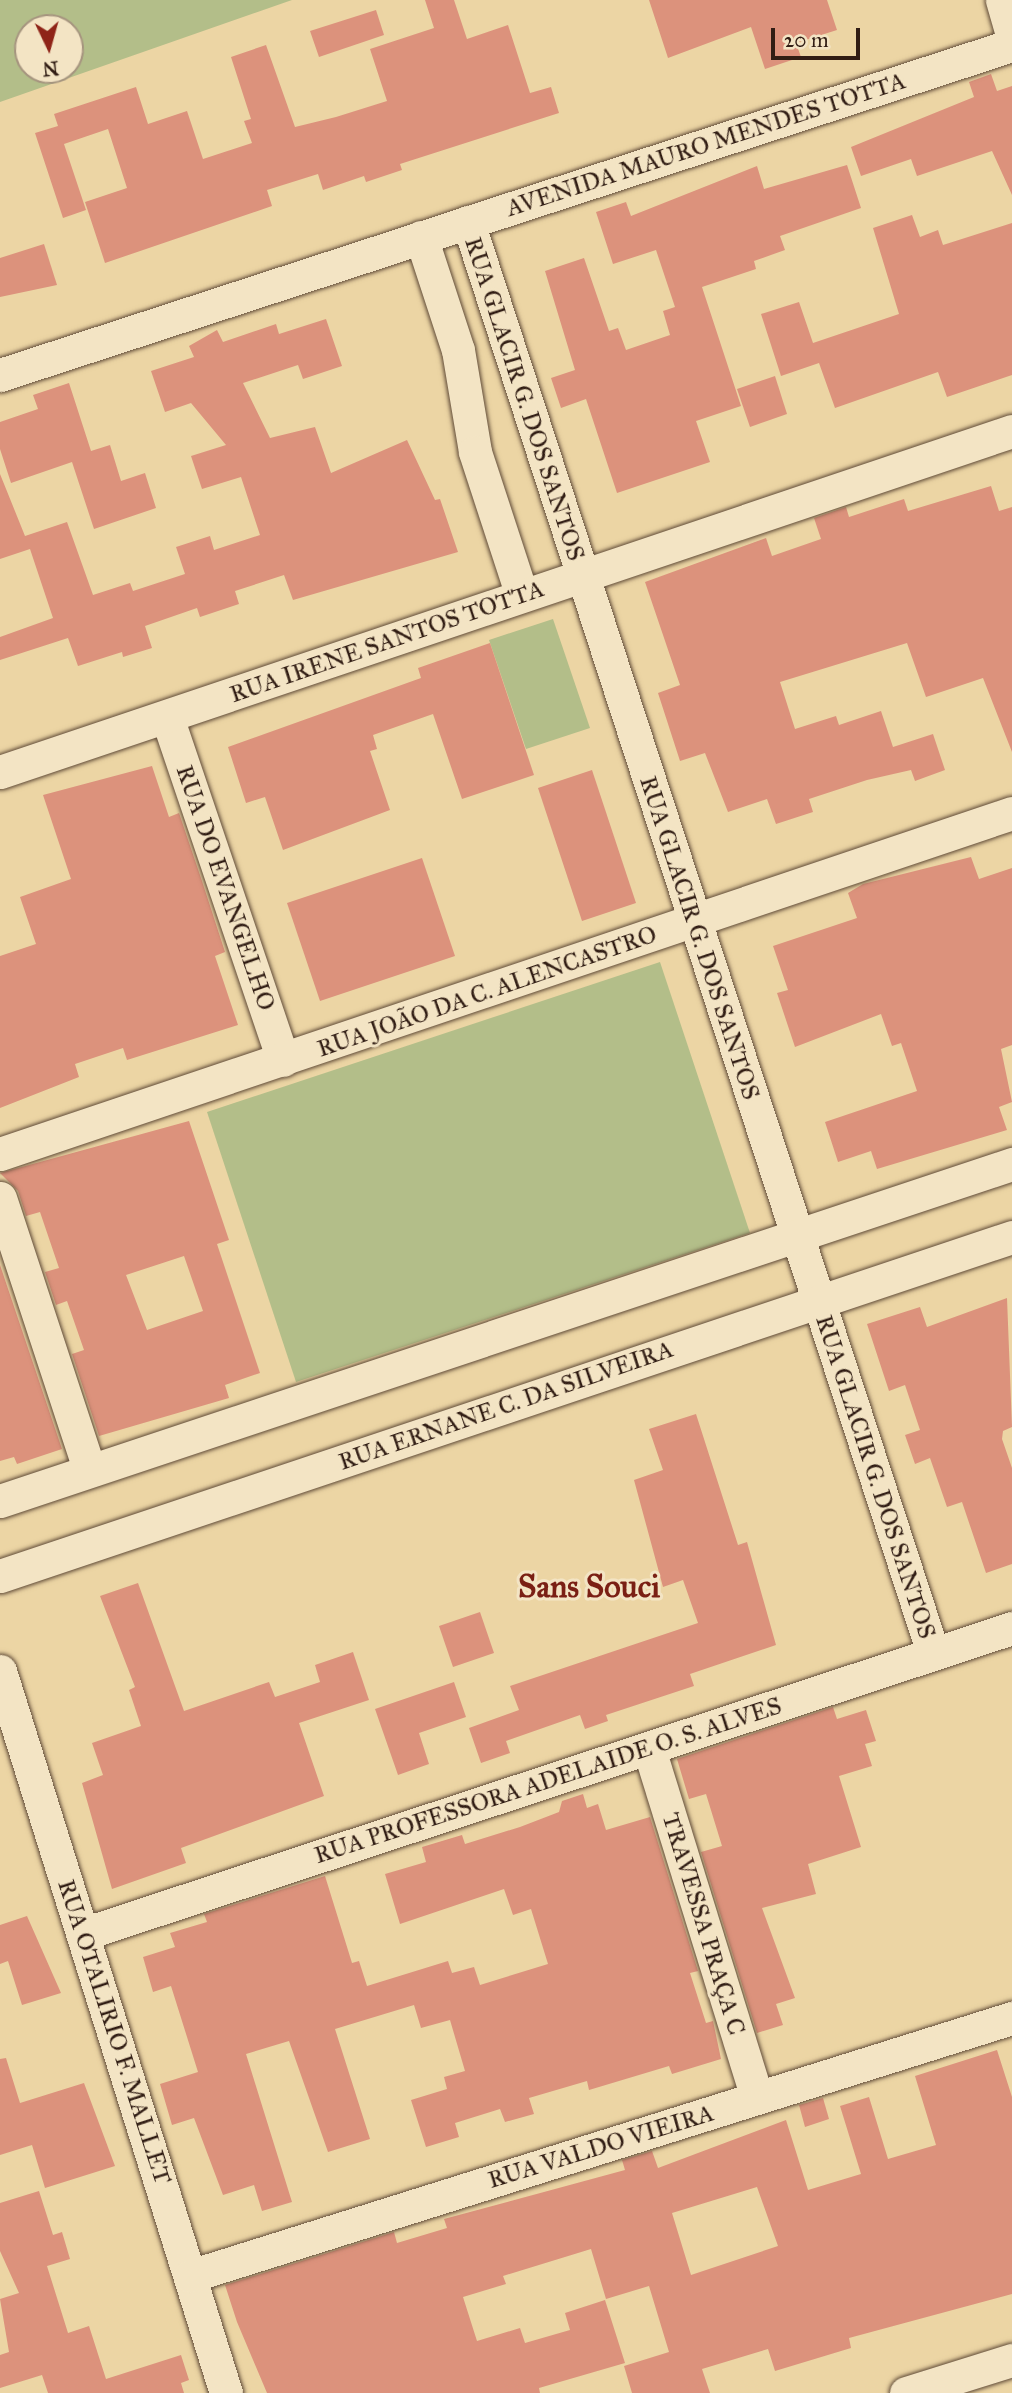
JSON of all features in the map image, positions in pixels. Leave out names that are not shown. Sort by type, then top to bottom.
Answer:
[{"type":"street","points":[[1002,0],[1012,35]]},
{"type":"street","name":"AVENIDA MAURO MENDES TOTTA","points":[[0,375],[1012,44]]},
{"type":"street","name":"RUA GLACIR G. DOS SANTOS","points":[[468,222],[580,576],[933,1653]]},
{"type":"street","points":[[421,237],[458,350],[475,452],[522,596]]},
{"type":"street","name":"RUA IRENE SANTOS TOTTA","points":[[0,772],[1012,431]]},
{"type":"street","name":"RUA DO EVANGELHO","points":[[167,717],[283,1060]]},
{"type":"street","name":"RUA JOÃO DA C. ALENCASTRO","points":[[0,1154],[1012,813]]},
{"type":"street","points":[[0,1501],[1012,1164]]},
{"type":"street","points":[[0,1198],[90,1471]]},
{"type":"street","name":"RUA ERNANE C. DA SILVEIRA","points":[[0,1576],[1012,1237]]},
{"type":"street","name":"RUA PROFESSORA ADELAIDE O. S. ALVES","points":[[83,1934],[1012,1628]]},
{"type":"street","name":"RUA OTALIRIO F. MALLET","points":[[0,1671],[226,2393]]},
{"type":"street","name":"TRAVESSA PRAÇA C","points":[[649,1749],[757,2098]]},
{"type":"street","name":"RUA VALDO VIEIRA","points":[[190,2276],[1012,2018]]},
{"type":"street","points":[[905,2393],[1012,2360]]},
{"type":"green space","points":[[0,0],[292,0],[84,73],[84,14],[14,14],[14,84],[52,84],[0,102]]},
{"type":"green space","points":[[553,619],[590,728],[526,749],[489,640]]},
{"type":"green space","points":[[660,962],[750,1233],[296,1382],[207,1112]]},
{"type":"building","points":[[425,0],[454,0],[467,39],[508,25],[530,93],[551,87],[559,113],[400,164],[402,170],[366,182],[364,176],[323,190],[318,174],[267,190],[272,206],[105,263],[85,202],[127,188],[108,129],[64,144],[86,210],[63,218],[35,133],[58,126],[54,114],[136,87],[148,124],[187,111],[203,159],[252,143],[244,121],[251,119],[231,57],[266,45],[295,127],[387,101],[370,49],[434,28]]},
{"type":"building","points":[[649,0],[827,0],[837,30],[796,43],[801,57],[765,69],[751,27],[668,58]]},
{"type":"building","points":[[376,10],[384,35],[319,57],[310,31]]},
{"type":"building","points":[[991,74],[997,91],[1012,86],[1012,195],[992,151],[917,176],[911,159],[861,176],[851,147],[974,97],[969,82]]},
{"type":"building","points":[[847,165],[861,208],[780,236],[785,250],[754,261],[756,269],[702,287],[741,406],[696,421],[710,462],[617,493],[586,399],[561,408],[551,378],[575,370],[545,271],[584,258],[609,331],[618,328],[626,350],[670,335],[663,311],[675,307],[656,250],[613,264],[596,212],[626,202],[631,216],[757,166],[764,189]]},
{"type":"building","points":[[912,215],[920,237],[938,230],[943,245],[1012,223],[1012,375],[947,397],[938,372],[835,408],[819,363],[781,376],[761,314],[799,302],[813,343],[899,314],[873,228]]},
{"type":"building","points":[[44,244],[57,285],[0,297],[0,258]]},
{"type":"building","points":[[326,319],[342,366],[303,379],[298,365],[243,383],[270,438],[315,427],[331,473],[407,440],[435,500],[440,499],[458,552],[293,600],[284,575],[235,591],[239,604],[200,617],[197,608],[145,626],[152,648],[123,657],[122,652],[78,666],[68,638],[0,660],[0,637],[53,618],[30,549],[0,559],[0,474],[25,536],[67,522],[93,595],[130,583],[133,591],[185,574],[176,547],[210,536],[214,550],[260,535],[241,477],[202,489],[191,456],[226,445],[191,403],[165,412],[151,371],[194,357],[189,346],[217,330],[223,342],[276,324],[279,334]]},
{"type":"building","points":[[775,376],[787,414],[750,427],[737,389]]},
{"type":"building","points":[[69,383],[91,451],[110,445],[121,481],[145,473],[156,508],[94,529],[72,462],[11,483],[0,449],[0,422],[38,409],[33,395]]},
{"type":"building","points":[[991,486],[999,511],[1012,507],[1012,752],[983,678],[926,697],[907,643],[780,682],[795,729],[836,716],[839,725],[881,711],[893,747],[933,734],[945,770],[915,781],[911,770],[867,780],[809,799],[813,812],[776,824],[767,799],[728,812],[705,753],[680,761],[658,693],[680,685],[645,582],[766,538],[772,556],[821,539],[814,518],[846,507],[849,517],[904,499],[908,511]]},
{"type":"building","points":[[490,643],[534,775],[462,799],[433,714],[373,735],[377,749],[370,751],[390,810],[283,850],[265,797],[246,803],[228,747],[421,678],[418,668]]},
{"type":"building","points":[[152,766],[169,817],[179,813],[202,881],[225,952],[215,956],[238,1025],[127,1060],[123,1048],[75,1064],[79,1077],[0,1108],[0,956],[36,944],[20,897],[71,879],[43,795]]},
{"type":"building","points":[[592,770],[636,903],[582,921],[538,788]]},
{"type":"building","points":[[971,857],[979,879],[1012,868],[1012,1045],[1001,1049],[1012,1102],[999,1107],[1007,1130],[877,1169],[871,1151],[838,1162],[825,1122],[917,1091],[901,1043],[892,1046],[881,1014],[795,1047],[777,993],[788,990],[773,946],[857,918],[848,893],[863,884]]},
{"type":"building","points":[[422,858],[455,956],[320,1001],[287,903]]},
{"type":"building","points":[[189,1121],[229,1240],[217,1244],[260,1373],[225,1385],[229,1398],[99,1436],[72,1354],[84,1350],[67,1301],[56,1305],[45,1272],[59,1268],[40,1212],[26,1216],[18,1191],[0,1173]],"holes":[[[184,1256],[203,1311],[147,1330],[126,1275]]]},
{"type":"building","points":[[0,1265],[62,1449],[17,1464],[14,1457],[0,1461]]},
{"type":"building","points":[[1007,1298],[1012,1427],[1003,1431],[1002,1439],[1012,1468],[1012,1564],[986,1573],[962,1502],[947,1507],[930,1458],[915,1464],[905,1435],[920,1430],[905,1385],[889,1391],[867,1324],[920,1307],[927,1327]]},
{"type":"building","points":[[696,1414],[738,1545],[747,1542],[776,1645],[690,1674],[694,1686],[606,1715],[608,1721],[585,1729],[580,1715],[506,1741],[510,1753],[481,1763],[469,1728],[519,1710],[510,1686],[698,1623],[683,1580],[663,1587],[634,1480],[663,1470],[649,1429]]},
{"type":"building","points":[[138,1583],[184,1711],[269,1682],[275,1697],[320,1682],[315,1665],[353,1652],[369,1700],[299,1723],[324,1796],[181,1848],[186,1863],[112,1889],[82,1783],[103,1775],[92,1743],[141,1726],[129,1690],[135,1687],[100,1596]]},
{"type":"building","points":[[480,1612],[494,1653],[453,1667],[439,1626]]},
{"type":"building","points":[[454,1682],[466,1717],[419,1733],[429,1764],[398,1775],[375,1709]]},
{"type":"building","points":[[833,1707],[837,1719],[866,1710],[876,1741],[865,1744],[872,1766],[839,1776],[861,1847],[808,1864],[816,1894],[762,1908],[795,1998],[776,2004],[783,2025],[757,2033],[701,1852],[722,1846],[706,1794],[689,1799],[677,1759]]},
{"type":"building","points":[[583,1794],[587,1808],[598,1804],[606,1830],[650,1817],[698,1971],[690,1973],[706,2023],[713,2021],[721,2059],[672,2074],[669,2066],[589,2090],[587,2081],[529,2098],[534,2114],[505,2122],[500,2109],[455,2123],[459,2137],[426,2147],[411,2100],[447,2089],[444,2077],[465,2071],[450,2020],[421,2028],[414,2005],[335,2029],[370,2139],[328,2152],[289,2041],[246,2054],[292,2202],[262,2211],[254,2185],[223,2195],[194,2118],[172,2125],[160,2084],[198,2072],[171,1986],[153,1992],[143,1957],[175,1947],[170,1933],[207,1922],[204,1914],[325,1876],[352,1963],[359,1961],[367,1986],[448,1961],[452,1973],[474,1967],[480,1985],[548,1964],[531,1909],[513,1915],[504,1889],[400,1924],[385,1874],[426,1862],[422,1847],[462,1835],[465,1844],[520,1827],[559,1812],[562,1801]]},
{"type":"building","points":[[27,1916],[61,1993],[22,2005],[8,1961],[0,1964],[0,1925]]},
{"type":"building","points":[[997,2050],[1012,2097],[1012,2294],[849,2338],[851,2348],[775,2371],[768,2349],[702,2369],[710,2393],[632,2393],[624,2366],[669,2352],[649,2286],[606,2299],[591,2249],[503,2276],[506,2284],[463,2297],[477,2341],[520,2328],[525,2343],[570,2330],[565,2313],[605,2300],[625,2363],[539,2388],[540,2393],[267,2393],[237,2322],[225,2285],[394,2232],[397,2243],[447,2228],[444,2219],[625,2170],[622,2160],[652,2151],[658,2168],[786,2120],[808,2190],[861,2174],[840,2106],[869,2097],[888,2159],[936,2145],[915,2076]],"holes":[[[757,2187],[778,2246],[691,2275],[672,2213]]]},
{"type":"building","points":[[6,2058],[20,2103],[84,2083],[115,2166],[45,2188],[32,2145],[0,2155],[0,2059]]},
{"type":"building","points":[[823,2098],[829,2119],[805,2127],[799,2105]]},
{"type":"building","points":[[39,2191],[53,2235],[62,2232],[70,2259],[47,2266],[68,2333],[89,2326],[106,2379],[181,2355],[189,2380],[181,2383],[184,2393],[48,2393],[42,2375],[0,2388],[0,2355],[9,2352],[0,2299],[19,2293],[0,2251],[0,2203]]},
{"type":"district","name":"Sans Souci","points":[[589,1587]]}]
